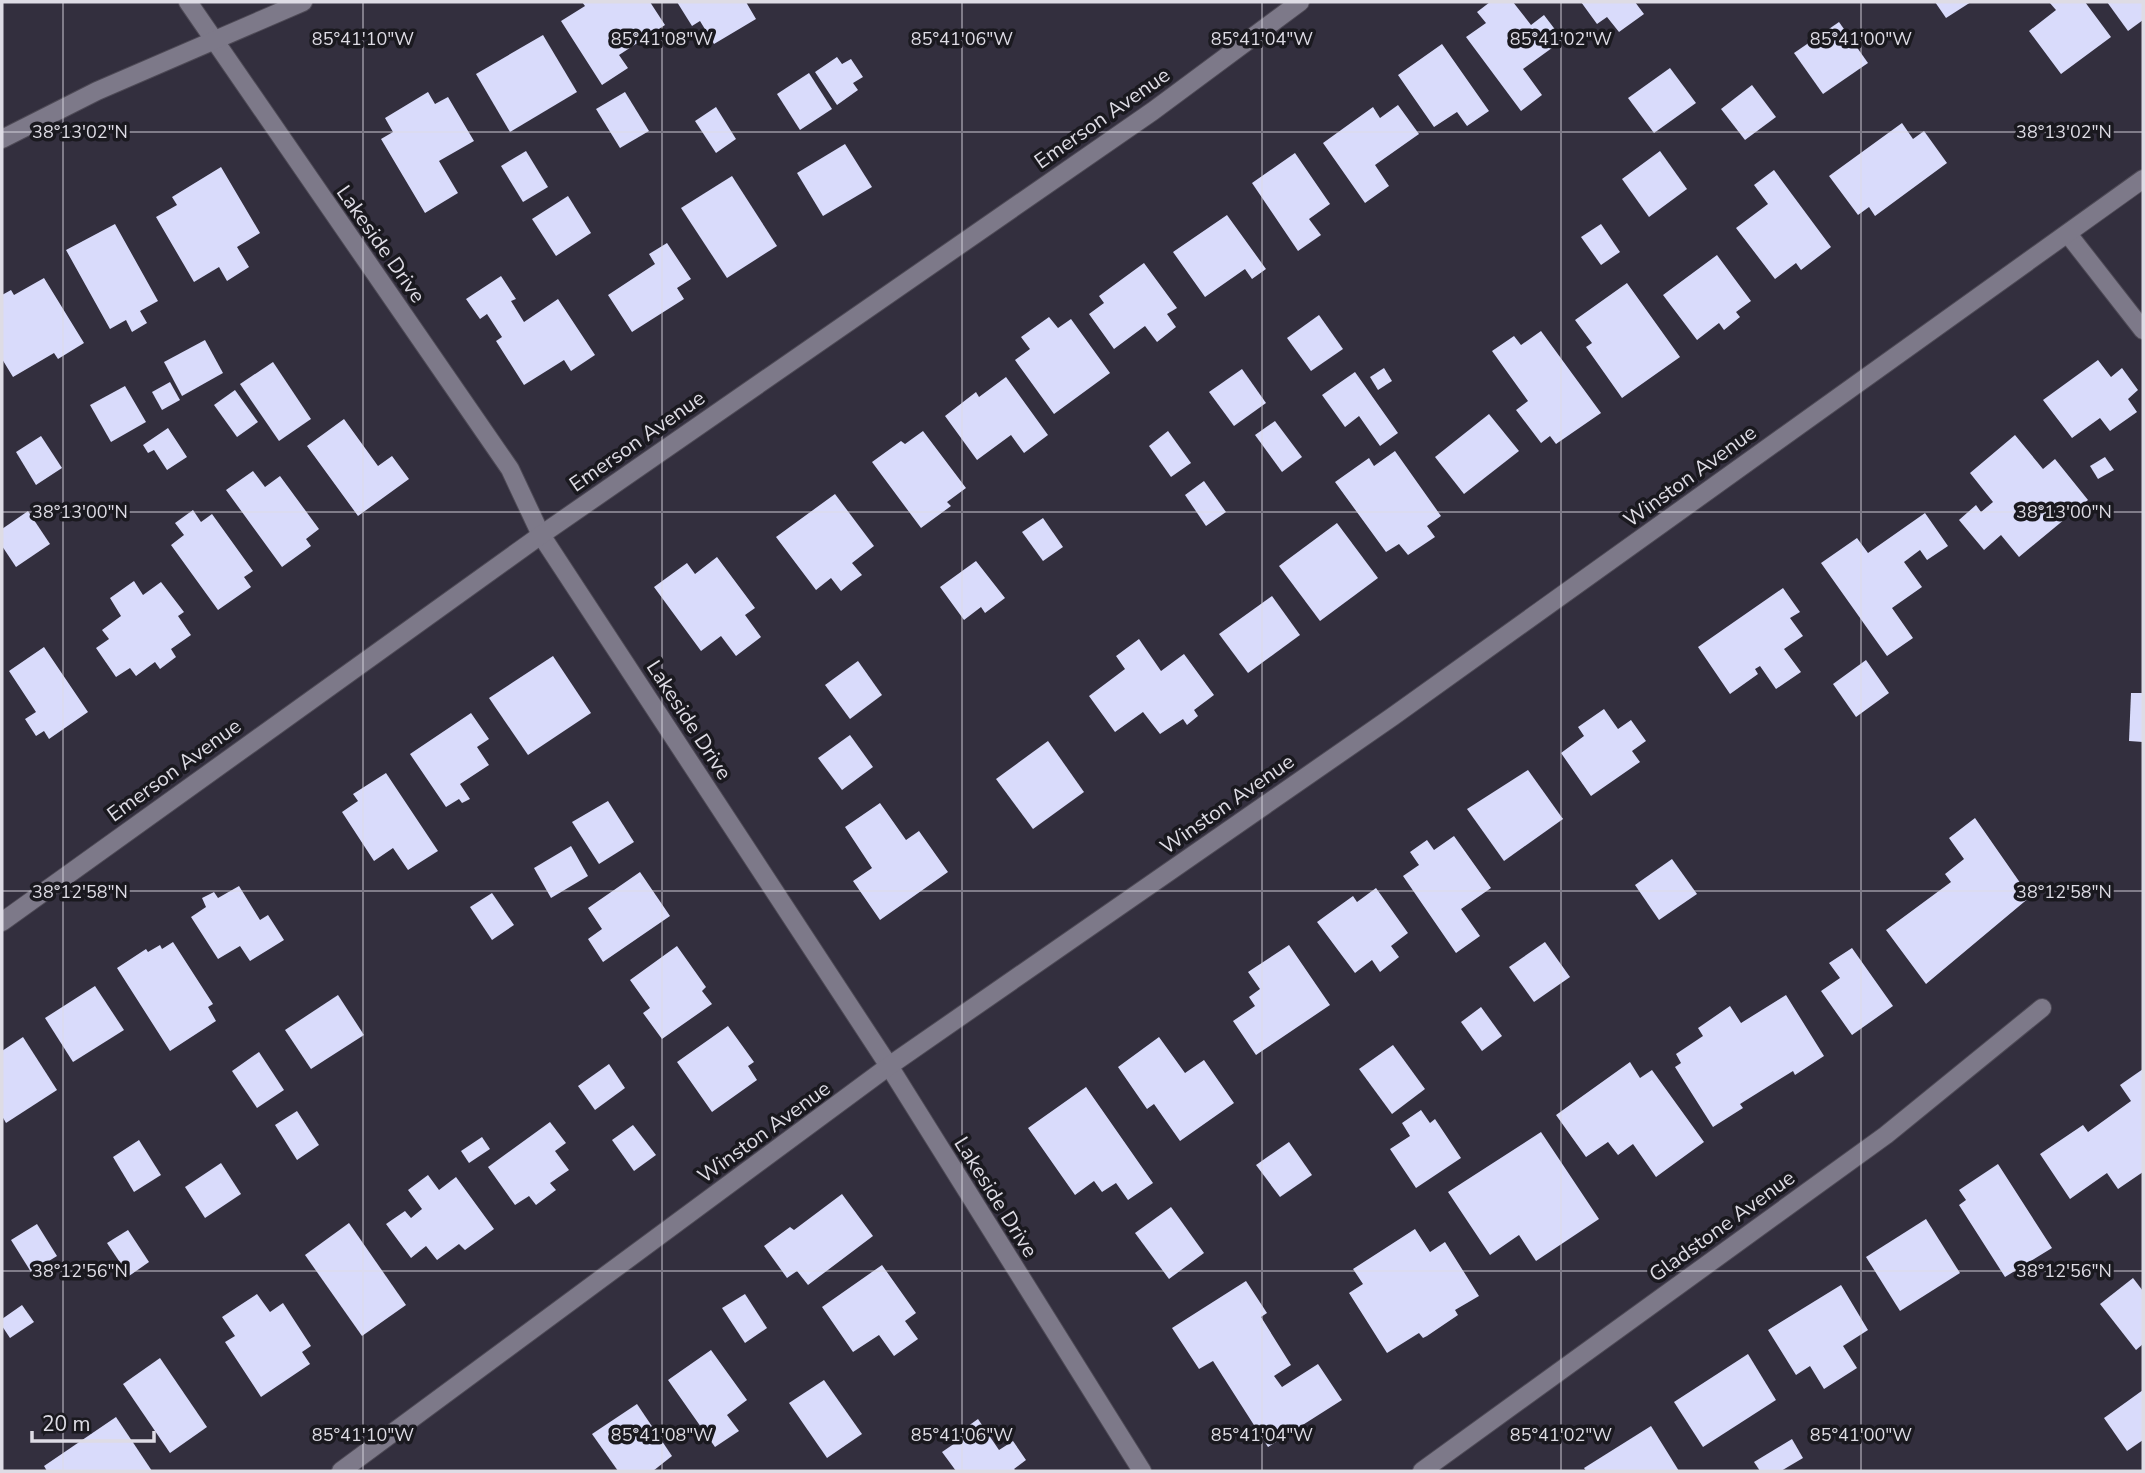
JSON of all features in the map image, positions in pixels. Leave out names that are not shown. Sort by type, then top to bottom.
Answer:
[{"type":"street","name":"Lakeside Drive","points":[[188,2],[217,40],[325,203],[510,469],[541,535],[888,1066],[1142,1471]]},
{"type":"street","points":[[2,139],[97,91],[303,2]]},
{"type":"street","name":"Emerson Avenue","points":[[2,922],[541,535],[1153,111],[1300,2]]},
{"type":"street","name":"Winston Avenue","points":[[341,1471],[888,1066],[1392,717],[2143,178]]},
{"type":"street","points":[[2068,234],[2143,330]]},
{"type":"street","name":"Gladstone Avenue","points":[[1422,1471],[1886,1135],[2042,1008]]},
{"type":"building","points":[[582,2],[650,2],[665,25],[619,55],[628,68],[602,85],[561,21],[585,6]]},
{"type":"building","points":[[677,2],[746,2],[756,19],[714,44],[700,21],[692,26]]},
{"type":"building","points":[[1490,2],[1513,2],[1531,25],[1544,15],[1563,40],[1523,69],[1542,95],[1521,111],[1466,37],[1486,23],[1477,12]]},
{"type":"building","points":[[1581,2],[1635,2],[1644,14],[1619,32],[1607,17],[1597,24]]},
{"type":"building","points":[[1935,2],[1971,2],[1946,18]]},
{"type":"building","points":[[2049,2],[2085,2],[2111,37],[2061,74],[2029,31],[2056,10]]},
{"type":"building","points":[[2107,2],[2143,2],[2143,20],[2128,31]]},
{"type":"building","points":[[1839,22],[1868,63],[1823,94],[1794,53]]},
{"type":"building","points":[[543,35],[577,92],[510,132],[476,74]]},
{"type":"building","points":[[1442,44],[1489,111],[1467,126],[1457,112],[1434,127],[1398,75]]},
{"type":"building","points":[[837,57],[842,64],[851,59],[863,77],[853,83],[858,90],[837,105],[815,72]]},
{"type":"building","points":[[1670,68],[1696,103],[1654,133],[1628,98]]},
{"type":"building","points":[[809,73],[832,109],[800,130],[777,94]]},
{"type":"building","points":[[1752,85],[1776,117],[1745,140],[1721,109]]},
{"type":"building","points":[[428,92],[435,104],[448,97],[474,141],[439,161],[458,193],[425,213],[381,139],[393,132],[385,118]]},
{"type":"building","points":[[625,92],[649,131],[620,148],[596,109]]},
{"type":"building","points":[[1398,105],[1419,134],[1375,165],[1389,186],[1365,203],[1323,143],[1373,107],[1380,118]]},
{"type":"building","points":[[716,107],[736,139],[716,153],[695,121]]},
{"type":"building","points":[[1902,123],[1913,139],[1924,131],[1947,163],[1875,216],[1869,207],[1858,215],[1829,176]]},
{"type":"building","points":[[845,144],[872,187],[823,216],[797,173]]},
{"type":"building","points":[[526,151],[548,187],[523,202],[501,166]]},
{"type":"building","points":[[1660,151],[1687,189],[1649,217],[1622,179]]},
{"type":"building","points":[[1295,153],[1330,204],[1309,219],[1321,235],[1298,251],[1252,183]]},
{"type":"building","points":[[221,167],[260,233],[237,247],[249,267],[227,281],[219,267],[194,282],[156,217],[177,205],[172,197]]},
{"type":"building","points":[[1774,170],[1831,247],[1801,270],[1796,263],[1775,279],[1736,228],[1768,204],[1754,185]]},
{"type":"building","points":[[732,176],[777,246],[727,278],[681,208]]},
{"type":"building","points":[[568,196],[591,233],[556,256],[532,219]]},
{"type":"building","points":[[1227,215],[1266,269],[1252,279],[1245,269],[1205,297],[1173,252]]},
{"type":"building","points":[[115,224],[158,301],[140,311],[147,323],[132,332],[126,320],[110,329],[66,250]]},
{"type":"building","points":[[1601,224],[1620,252],[1601,265],[1581,237]]},
{"type":"building","points":[[667,243],[691,279],[677,288],[684,299],[632,332],[608,295],[655,264],[649,254]]},
{"type":"building","points":[[1717,255],[1751,301],[1736,312],[1740,317],[1724,330],[1719,323],[1697,340],[1663,295]]},
{"type":"building","points":[[1144,263],[1177,308],[1167,314],[1176,327],[1157,342],[1145,326],[1114,349],[1089,314],[1104,303],[1099,296]]},
{"type":"building","points":[[501,276],[516,299],[511,301],[524,322],[558,299],[595,355],[571,371],[564,360],[524,385],[496,341],[502,337],[487,314],[480,319],[466,299]]},
{"type":"building","points":[[44,278],[84,343],[58,359],[54,353],[13,377],[2,359],[2,295],[11,290],[14,295]]},
{"type":"building","points":[[1627,283],[1680,357],[1622,398],[1586,347],[1592,343],[1575,320]]},
{"type":"building","points":[[1319,315],[1343,349],[1311,371],[1287,338]]},
{"type":"building","points":[[1049,317],[1058,328],[1071,319],[1110,373],[1054,414],[1015,360],[1030,349],[1021,337]]},
{"type":"building","points":[[1541,331],[1601,413],[1556,444],[1550,436],[1541,443],[1516,410],[1528,401],[1492,351],[1514,336],[1521,345]]},
{"type":"building","points":[[205,340],[223,373],[182,396],[164,362]]},
{"type":"building","points":[[2098,360],[2111,377],[2122,368],[2138,390],[2128,399],[2137,412],[2110,431],[2100,418],[2072,438],[2043,400]]},
{"type":"building","points":[[273,362],[311,419],[279,441],[240,384]]},
{"type":"building","points":[[1384,368],[1392,381],[1378,390],[1370,377]]},
{"type":"building","points":[[1242,369],[1266,403],[1234,426],[1209,392]]},
{"type":"building","points":[[1355,372],[1398,433],[1380,446],[1359,416],[1345,427],[1322,395]]},
{"type":"building","points":[[1006,377],[1048,435],[1024,453],[1011,435],[977,460],[945,416],[976,392],[979,397]]},
{"type":"building","points":[[170,382],[180,400],[162,410],[152,392]]},
{"type":"building","points":[[125,386],[146,422],[111,442],[90,405]]},
{"type":"building","points":[[235,390],[258,422],[237,437],[214,405]]},
{"type":"building","points":[[1489,414],[1519,451],[1464,494],[1435,457]]},
{"type":"building","points":[[344,419],[378,466],[392,456],[409,479],[358,516],[307,446]]},
{"type":"building","points":[[1275,421],[1302,457],[1282,472],[1255,435]]},
{"type":"building","points":[[168,428],[187,457],[167,470],[154,450],[148,453],[143,445]]},
{"type":"building","points":[[923,431],[966,488],[947,502],[951,506],[921,528],[872,462],[901,441],[905,444]]},
{"type":"building","points":[[1168,431],[1191,463],[1171,477],[1149,446]]},
{"type":"building","points":[[2015,435],[2043,469],[2055,459],[2088,500],[2019,557],[2001,535],[1984,550],[1959,520],[1976,505],[1981,512],[1993,502],[1970,473]]},
{"type":"building","points":[[41,436],[62,468],[36,485],[16,452]]},
{"type":"building","points":[[1395,451],[1441,516],[1427,526],[1435,537],[1408,555],[1399,544],[1386,552],[1335,482],[1369,458],[1374,466]]},
{"type":"building","points":[[2105,457],[2114,470],[2098,479],[2090,466]]},
{"type":"building","points":[[253,471],[265,487],[280,476],[319,529],[306,539],[311,546],[282,567],[226,490]]},
{"type":"building","points":[[1204,481],[1226,512],[1206,526],[1185,495]]},
{"type":"building","points":[[835,494],[874,546],[852,563],[862,575],[841,591],[831,578],[816,590],[776,537]]},
{"type":"building","points":[[193,510],[201,522],[212,514],[253,571],[244,577],[251,587],[218,610],[171,545],[184,535],[175,523]]},
{"type":"building","points":[[28,511],[50,544],[16,567],[2,546],[2,529]]},
{"type":"building","points":[[1925,513],[1948,546],[1927,560],[1920,550],[1904,562],[1922,587],[1892,608],[1913,638],[1887,656],[1821,563],[1857,538],[1868,553]]},
{"type":"building","points":[[1043,518],[1063,547],[1043,561],[1022,532]]},
{"type":"building","points":[[1337,523],[1378,578],[1320,621],[1279,566]]},
{"type":"building","points":[[717,557],[755,608],[745,615],[761,637],[736,656],[721,636],[701,651],[654,587],[687,563],[695,574]]},
{"type":"building","points":[[976,561],[1005,598],[985,613],[981,607],[964,620],[940,587]]},
{"type":"building","points":[[134,581],[143,595],[161,582],[184,612],[178,616],[191,635],[171,649],[176,657],[160,669],[155,662],[136,676],[130,668],[116,677],[96,648],[109,639],[102,630],[121,616],[110,598]]},
{"type":"building","points":[[1783,588],[1800,612],[1790,618],[1803,636],[1784,649],[1801,672],[1776,689],[1760,666],[1755,669],[1758,674],[1730,694],[1698,647]]},
{"type":"building","points":[[1272,596],[1300,635],[1248,673],[1219,634]]},
{"type":"building","points":[[1139,639],[1161,671],[1184,654],[1214,695],[1194,710],[1198,716],[1187,725],[1183,719],[1160,734],[1143,712],[1115,732],[1089,696],[1125,669],[1116,656]]},
{"type":"building","points":[[44,647],[88,712],[49,739],[44,731],[36,736],[25,719],[36,712],[9,671]]},
{"type":"building","points":[[553,656],[591,713],[528,755],[489,698]]},
{"type":"building","points":[[1866,660],[1889,693],[1856,717],[1833,684]]},
{"type":"building","points":[[858,661],[882,695],[850,719],[825,685]]},
{"type":"building","points":[[2131,693],[2143,693],[2143,742],[2129,741]]},
{"type":"building","points":[[1604,709],[1618,729],[1631,720],[1646,741],[1632,751],[1640,762],[1591,796],[1561,753],[1584,736],[1578,727]]},
{"type":"building","points":[[471,713],[489,739],[477,747],[489,765],[460,784],[470,799],[462,803],[459,799],[446,807],[410,754]]},
{"type":"building","points":[[850,735],[873,767],[842,790],[818,758]]},
{"type":"building","points":[[1048,741],[1084,792],[1033,829],[996,779]]},
{"type":"building","points":[[1528,770],[1563,819],[1504,861],[1467,809]]},
{"type":"building","points":[[386,773],[438,851],[408,870],[393,848],[374,861],[342,812],[358,801],[353,794]]},
{"type":"building","points":[[608,801],[634,842],[599,864],[572,822]]},
{"type":"building","points":[[880,803],[906,840],[919,831],[948,872],[880,920],[853,881],[872,868],[845,827]]},
{"type":"building","points":[[1975,818],[2030,897],[1926,984],[1886,930],[1951,882],[1945,874],[1964,859],[1949,838]]},
{"type":"building","points":[[1454,836],[1491,888],[1461,909],[1480,936],[1456,953],[1403,876],[1419,865],[1410,852],[1427,840],[1434,850]]},
{"type":"building","points":[[571,846],[588,876],[551,898],[534,868]]},
{"type":"building","points":[[1672,859],[1697,894],[1659,920],[1635,885]]},
{"type":"building","points":[[640,872],[670,916],[603,962],[588,939],[602,929],[588,908]]},
{"type":"building","points":[[239,886],[260,920],[268,915],[284,940],[250,961],[240,946],[218,959],[191,917],[206,907],[202,898],[214,892],[218,898]]},
{"type":"building","points":[[1376,888],[1408,933],[1391,946],[1399,957],[1380,972],[1372,960],[1355,973],[1317,922],[1353,896],[1357,902]]},
{"type":"building","points":[[492,893],[514,925],[492,940],[470,907]]},
{"type":"building","points":[[173,942],[213,1004],[208,1007],[216,1021],[170,1051],[117,968],[146,949],[148,952],[160,945],[162,949]]},
{"type":"building","points":[[1545,942],[1570,977],[1534,1002],[1509,967]]},
{"type":"building","points":[[1289,945],[1330,1005],[1256,1055],[1233,1021],[1255,1006],[1249,997],[1260,989],[1248,972]]},
{"type":"building","points":[[677,946],[706,987],[702,991],[712,1004],[662,1039],[643,1013],[650,1008],[630,980]]},
{"type":"building","points":[[1852,948],[1893,1006],[1852,1035],[1821,991],[1840,978],[1829,963]]},
{"type":"building","points":[[95,986],[124,1030],[73,1062],[45,1018]]},
{"type":"building","points":[[338,995],[364,1035],[311,1069],[285,1030]]},
{"type":"building","points":[[1786,995],[1824,1056],[1795,1075],[1793,1071],[1740,1104],[1743,1108],[1713,1127],[1675,1067],[1681,1063],[1676,1054],[1703,1036],[1698,1028],[1730,1006],[1741,1023]]},
{"type":"building","points":[[1481,1007],[1502,1036],[1482,1051],[1461,1022]]},
{"type":"building","points":[[728,1026],[754,1062],[748,1066],[757,1080],[712,1112],[677,1062]]},
{"type":"building","points":[[23,1037],[57,1090],[6,1123],[2,1116],[2,1051]]},
{"type":"building","points":[[1159,1037],[1185,1073],[1204,1060],[1234,1103],[1180,1141],[1154,1104],[1147,1109],[1118,1067]]},
{"type":"building","points":[[1393,1045],[1425,1089],[1392,1114],[1359,1069]]},
{"type":"building","points":[[259,1052],[284,1090],[257,1108],[232,1071]]},
{"type":"building","points":[[1630,1062],[1640,1078],[1652,1070],[1704,1142],[1656,1177],[1633,1144],[1618,1155],[1608,1142],[1586,1157],[1556,1115]]},
{"type":"building","points":[[609,1064],[625,1088],[595,1110],[578,1086]]},
{"type":"building","points":[[2143,1069],[2143,1172],[2118,1189],[2107,1173],[2070,1199],[2040,1154],[2083,1125],[2088,1132],[2131,1101],[2120,1085]]},
{"type":"building","points":[[1086,1087],[1153,1183],[1128,1200],[1116,1183],[1102,1192],[1094,1181],[1075,1195],[1028,1128]]},
{"type":"building","points":[[1421,1110],[1430,1123],[1435,1119],[1461,1158],[1416,1188],[1390,1149],[1410,1136],[1402,1123]]},
{"type":"building","points":[[297,1111],[319,1145],[297,1160],[275,1125]]},
{"type":"building","points":[[550,1122],[566,1143],[555,1151],[569,1170],[550,1183],[556,1190],[536,1205],[529,1196],[515,1205],[488,1167]]},
{"type":"building","points":[[633,1125],[656,1155],[634,1171],[612,1140]]},
{"type":"building","points":[[1541,1132],[1599,1219],[1536,1261],[1519,1235],[1490,1255],[1448,1192]]},
{"type":"building","points":[[482,1137],[490,1149],[469,1163],[461,1151]]},
{"type":"building","points":[[139,1140],[161,1175],[134,1192],[113,1157]]},
{"type":"building","points":[[1289,1142],[1312,1175],[1280,1197],[1256,1165]]},
{"type":"building","points":[[221,1163],[241,1194],[205,1218],[185,1187]]},
{"type":"building","points":[[1998,1164],[2052,1248],[2005,1277],[1959,1205],[1966,1200],[1959,1190]]},
{"type":"building","points":[[428,1175],[439,1190],[456,1177],[494,1229],[465,1250],[459,1244],[437,1260],[426,1246],[411,1258],[386,1224],[405,1211],[411,1218],[422,1209],[408,1190]]},
{"type":"building","points":[[842,1194],[873,1236],[808,1285],[797,1271],[787,1278],[764,1246],[790,1227],[794,1230]]},
{"type":"building","points":[[1171,1207],[1204,1253],[1169,1279],[1135,1233]]},
{"type":"building","points":[[1926,1219],[1960,1273],[1900,1311],[1866,1257]]},
{"type":"building","points":[[349,1223],[406,1305],[362,1336],[305,1255]]},
{"type":"building","points":[[37,1224],[57,1256],[31,1272],[11,1240]]},
{"type":"building","points":[[1415,1229],[1430,1252],[1445,1242],[1479,1296],[1455,1310],[1458,1315],[1427,1336],[1423,1338],[1419,1333],[1387,1353],[1349,1293],[1363,1284],[1353,1269]]},
{"type":"building","points":[[128,1230],[149,1262],[129,1276],[107,1243]]},
{"type":"building","points":[[882,1265],[916,1313],[905,1321],[918,1339],[894,1356],[879,1335],[853,1352],[822,1307]]},
{"type":"building","points":[[2133,1278],[2143,1291],[2143,1344],[2136,1350],[2100,1304]]},
{"type":"building","points":[[1246,1281],[1267,1313],[1261,1317],[1291,1365],[1274,1376],[1282,1387],[1318,1364],[1342,1400],[1268,1447],[1213,1361],[1199,1369],[1172,1328]]},
{"type":"building","points":[[1841,1285],[1868,1330],[1843,1346],[1857,1368],[1824,1389],[1810,1366],[1796,1375],[1768,1330]]},
{"type":"building","points":[[257,1294],[270,1312],[283,1303],[311,1346],[302,1352],[310,1364],[261,1397],[225,1342],[235,1336],[222,1317]]},
{"type":"building","points":[[745,1294],[767,1328],[745,1343],[722,1308]]},
{"type":"building","points":[[22,1305],[34,1322],[10,1338],[2,1326],[2,1319]]},
{"type":"building","points":[[711,1350],[747,1400],[727,1415],[739,1431],[715,1447],[668,1380]]},
{"type":"building","points":[[1748,1354],[1776,1400],[1703,1447],[1674,1402]]},
{"type":"building","points":[[160,1358],[207,1427],[170,1453],[123,1384]]},
{"type":"building","points":[[824,1380],[862,1434],[827,1458],[789,1403]]},
{"type":"building","points":[[2143,1390],[2143,1440],[2127,1451],[2104,1418]]},
{"type":"building","points":[[637,1404],[672,1456],[653,1471],[618,1471],[592,1434]]},
{"type":"building","points":[[116,1417],[152,1471],[47,1471],[44,1466]]},
{"type":"building","points":[[978,1419],[999,1450],[1013,1441],[1026,1460],[1014,1469],[1016,1471],[956,1471],[942,1452],[958,1441],[954,1436]]},
{"type":"building","points":[[1651,1426],[1679,1471],[1586,1471],[1584,1468]]},
{"type":"building","points":[[1792,1439],[1803,1458],[1781,1471],[1760,1471],[1754,1462]]}]
